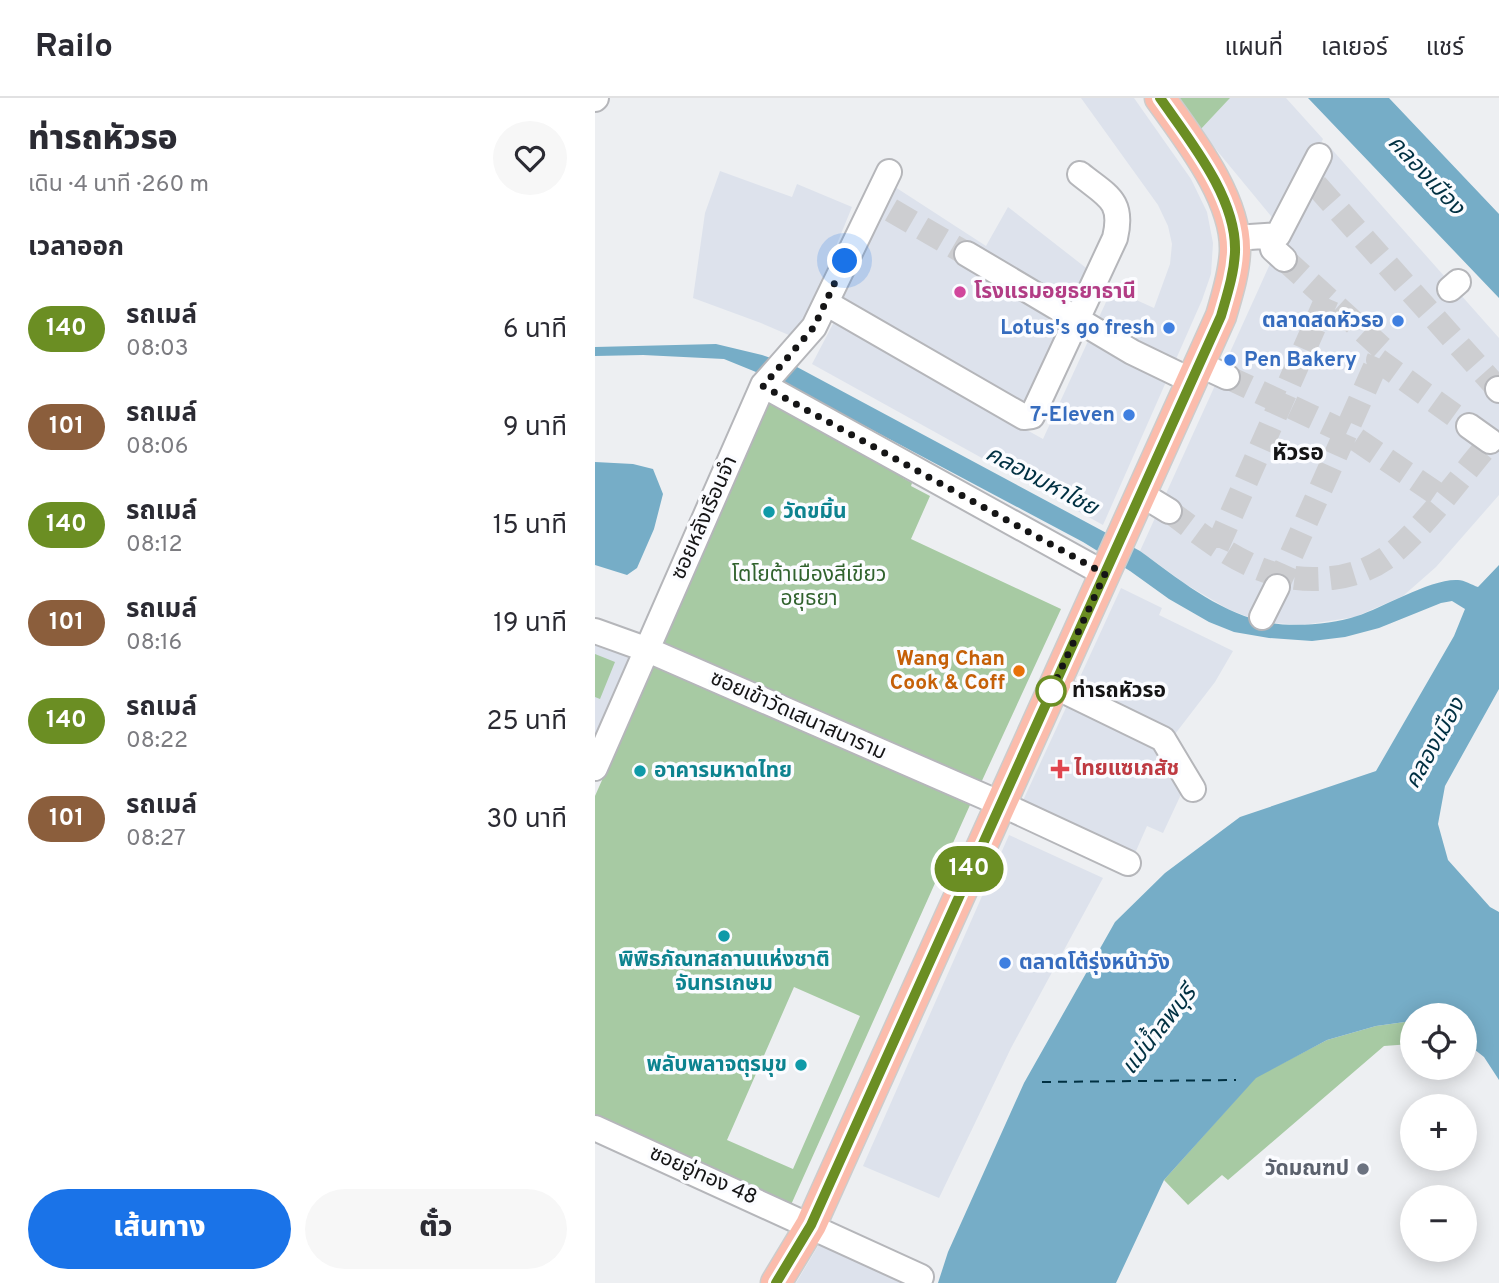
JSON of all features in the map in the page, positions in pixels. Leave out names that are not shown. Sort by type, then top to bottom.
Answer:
[{"type":"main road","points":[[776,1283],[811,1225],[999,803],[1221,316],[1233,274],[1235,238],[1231,216],[1217,185],[1160,98]]},
{"type":"street","name":"ซอยหลังเรือนจำ","points":[[595,768],[767,382],[814,327],[882,205],[888,172]]},
{"type":"street","points":[[1235,238],[1278,235],[1314,172]]},
{"type":"street","points":[[826,303],[1029,418],[1078,320],[1115,237],[1120,218],[1113,200],[1080,174]]},
{"type":"street","points":[[1270,236],[1273,249],[1284,259]]},
{"type":"street","points":[[967,254],[1132,352],[1195,373],[1227,377]]},
{"type":"street","points":[[767,382],[1112,559]]},
{"type":"street","points":[[1469,426],[1492,438]]},
{"type":"street","points":[[1141,494],[1170,511]]},
{"type":"street","points":[[1262,617],[1277,587]]},
{"type":"street","name":"ซอยเข้าวัดเสนาสนาราม","points":[[595,631],[648,650],[999,803],[1128,863]]},
{"type":"street","points":[[1054,686],[1163,740],[1193,789]]},
{"type":"street","name":"ซอยอู่ทอง 48","points":[[595,1128],[921,1277]]},
{"type":"shaded area","points":[[1081,98],[1134,98],[1191,179],[1207,212],[1213,243],[1211,274],[1202,300],[1103,525],[812,364],[834,322],[1043,439],[1112,289],[1154,308],[1170,264],[1172,244],[1168,226],[1158,205]]},
{"type":"shaded area","points":[[1230,98],[1286,98],[1323,139],[1280,227],[1200,130]]},
{"type":"shaded area","points":[[1328,145],[1499,338],[1499,495],[1436,567],[1403,596],[1355,617],[1303,625],[1261,622],[1228,609],[1187,585],[1140,551],[1284,233]]},
{"type":"shaded area","points":[[720,171],[792,197],[797,184],[852,207],[798,339],[693,298],[705,213]]},
{"type":"shaded area","points":[[892,185],[986,246],[1008,207],[1090,271],[1026,407],[840,302]]},
{"type":"shaded area","points":[[1121,588],[1162,608],[1159,615],[1233,651],[1215,682],[1172,738],[1074,690]]},
{"type":"shaded area","points":[[595,644],[630,657],[595,736]]},
{"type":"shaded area","points":[[1070,699],[1160,743],[1184,788],[1163,833],[1147,826],[1132,860],[1020,807]]},
{"type":"shaded area","name":"ตลาดโต้รุ่งหน้าวัง","points":[[1009,835],[1103,878],[1011,1048],[939,1198],[863,1166]]},
{"type":"shaded area","points":[[824,1236],[918,1283],[796,1283]]},
{"type":"green space","points":[[1176,98],[1230,98],[1200,130]]},
{"type":"green space","name":"โตโยต้าเมืองสีเขียว อยุธยา","points":[[769,401],[905,473],[903,478],[912,483],[911,486],[930,496],[911,539],[1061,609],[980,785],[661,646]]},
{"type":"green space","points":[[595,654],[615,662],[600,699],[595,697]]},
{"type":"green space","points":[[653,665],[970,805],[790,1207],[595,1119],[595,796]],"holes":[[[794,987],[860,1016],[793,1169],[727,1140]]]},
{"type":"green space","points":[[1400,1023],[1400,1045],[1384,1046],[1228,1180],[1222,1175],[1188,1205],[1164,1180],[1256,1077],[1327,1040],[1376,1026]]},
{"type":"water","name":"คลองเมือง","points":[[1308,98],[1389,98],[1499,214],[1499,298]]},
{"type":"water","points":[[716,344],[797,367],[1140,551],[1213,601],[1261,621],[1296,625],[1346,619],[1447,581],[1458,580],[1478,587],[1499,565],[1499,689],[1445,786],[1438,824],[1448,860],[1490,907],[1499,912],[1499,1080],[1484,1057],[1477,1051],[1477,1003],[1400,1003],[1400,1023],[1376,1026],[1327,1040],[1256,1078],[1164,1180],[1116,1283],[938,1283],[948,1252],[1024,1083],[1115,922],[1165,873],[1240,817],[1376,771],[1454,636],[1465,609],[1452,601],[1441,603],[1379,628],[1345,637],[1312,641],[1234,632],[1209,622],[1169,599],[1083,542],[786,384],[724,359],[643,355],[595,356],[595,347]]},
{"type":"water","points":[[595,462],[633,464],[653,469],[663,494],[654,529],[637,568],[627,575],[595,565]]},
{"type":"ferry route","points":[[1042,1082],[1236,1080]]},
{"type":"tunnel","points":[[1316,185],[1498,389]]},
{"type":"tunnel","points":[[891,210],[967,254]]},
{"type":"tunnel","points":[[1284,259],[1383,349],[1378,360],[1469,426]]},
{"type":"tunnel","points":[[1217,547],[1327,298]]},
{"type":"tunnel","points":[[1277,587],[1378,360]]},
{"type":"tunnel","points":[[1227,377],[1347,433],[1443,498]]},
{"type":"tunnel","points":[[1169,511],[1225,551],[1264,571],[1308,579],[1340,577],[1373,566],[1395,551],[1431,514],[1486,447]]},
{"type":"bus line","name":"140","points":[[776,1283],[811,1225],[981,842],[1221,316],[1233,274],[1235,238],[1231,216],[1217,185],[1160,98]]},
{"type":"place","name":"โรงแรมอยุธยาธานี","points":[[960,292]]},
{"type":"place","name":"ตลาดสดหัวรอ","points":[[1398,321]]},
{"type":"place","name":"Lotus's go fresh","points":[[1169,328]]},
{"type":"place","name":"Pen Bakery","points":[[1230,360]]},
{"type":"place","name":"7-Eleven","points":[[1129,415]]},
{"type":"place","name":"วัดขมิ้น","points":[[769,512]]},
{"type":"place","name":"Wang Chan Cook & Coff","points":[[1019,671]]},
{"type":"place","name":"ท่ารถหัวรอ","points":[[1051,691]]},
{"type":"place","name":"ไทยแซเภสัช","points":[[1060,769]]},
{"type":"place","name":"อาคารมหาดไทย","points":[[640,771]]},
{"type":"place","name":"พิพิธภัณฑสถานแห่งชาติ จันทรเกษม","points":[[724,936]]},
{"type":"place","name":"ตลาดโต้รุ่งหน้าวัง","points":[[1005,963]]},
{"type":"place","name":"พลับพลาจตุรมุข","points":[[801,1065]]},
{"type":"place","name":"วัดมณฑป","points":[[1363,1169]]},
{"type":"district","name":"หัวรอ","points":[[1298,454]]},
{"type":"route","points":[[845,261],[814,327],[763,386],[1105,574],[1051,691]]},
{"type":"water label","name":"คลองมหาไชย","points":[[1041,482]]},
{"type":"water label","name":"แม่น้ำลพบุรี","points":[[1160,1031]]}]
